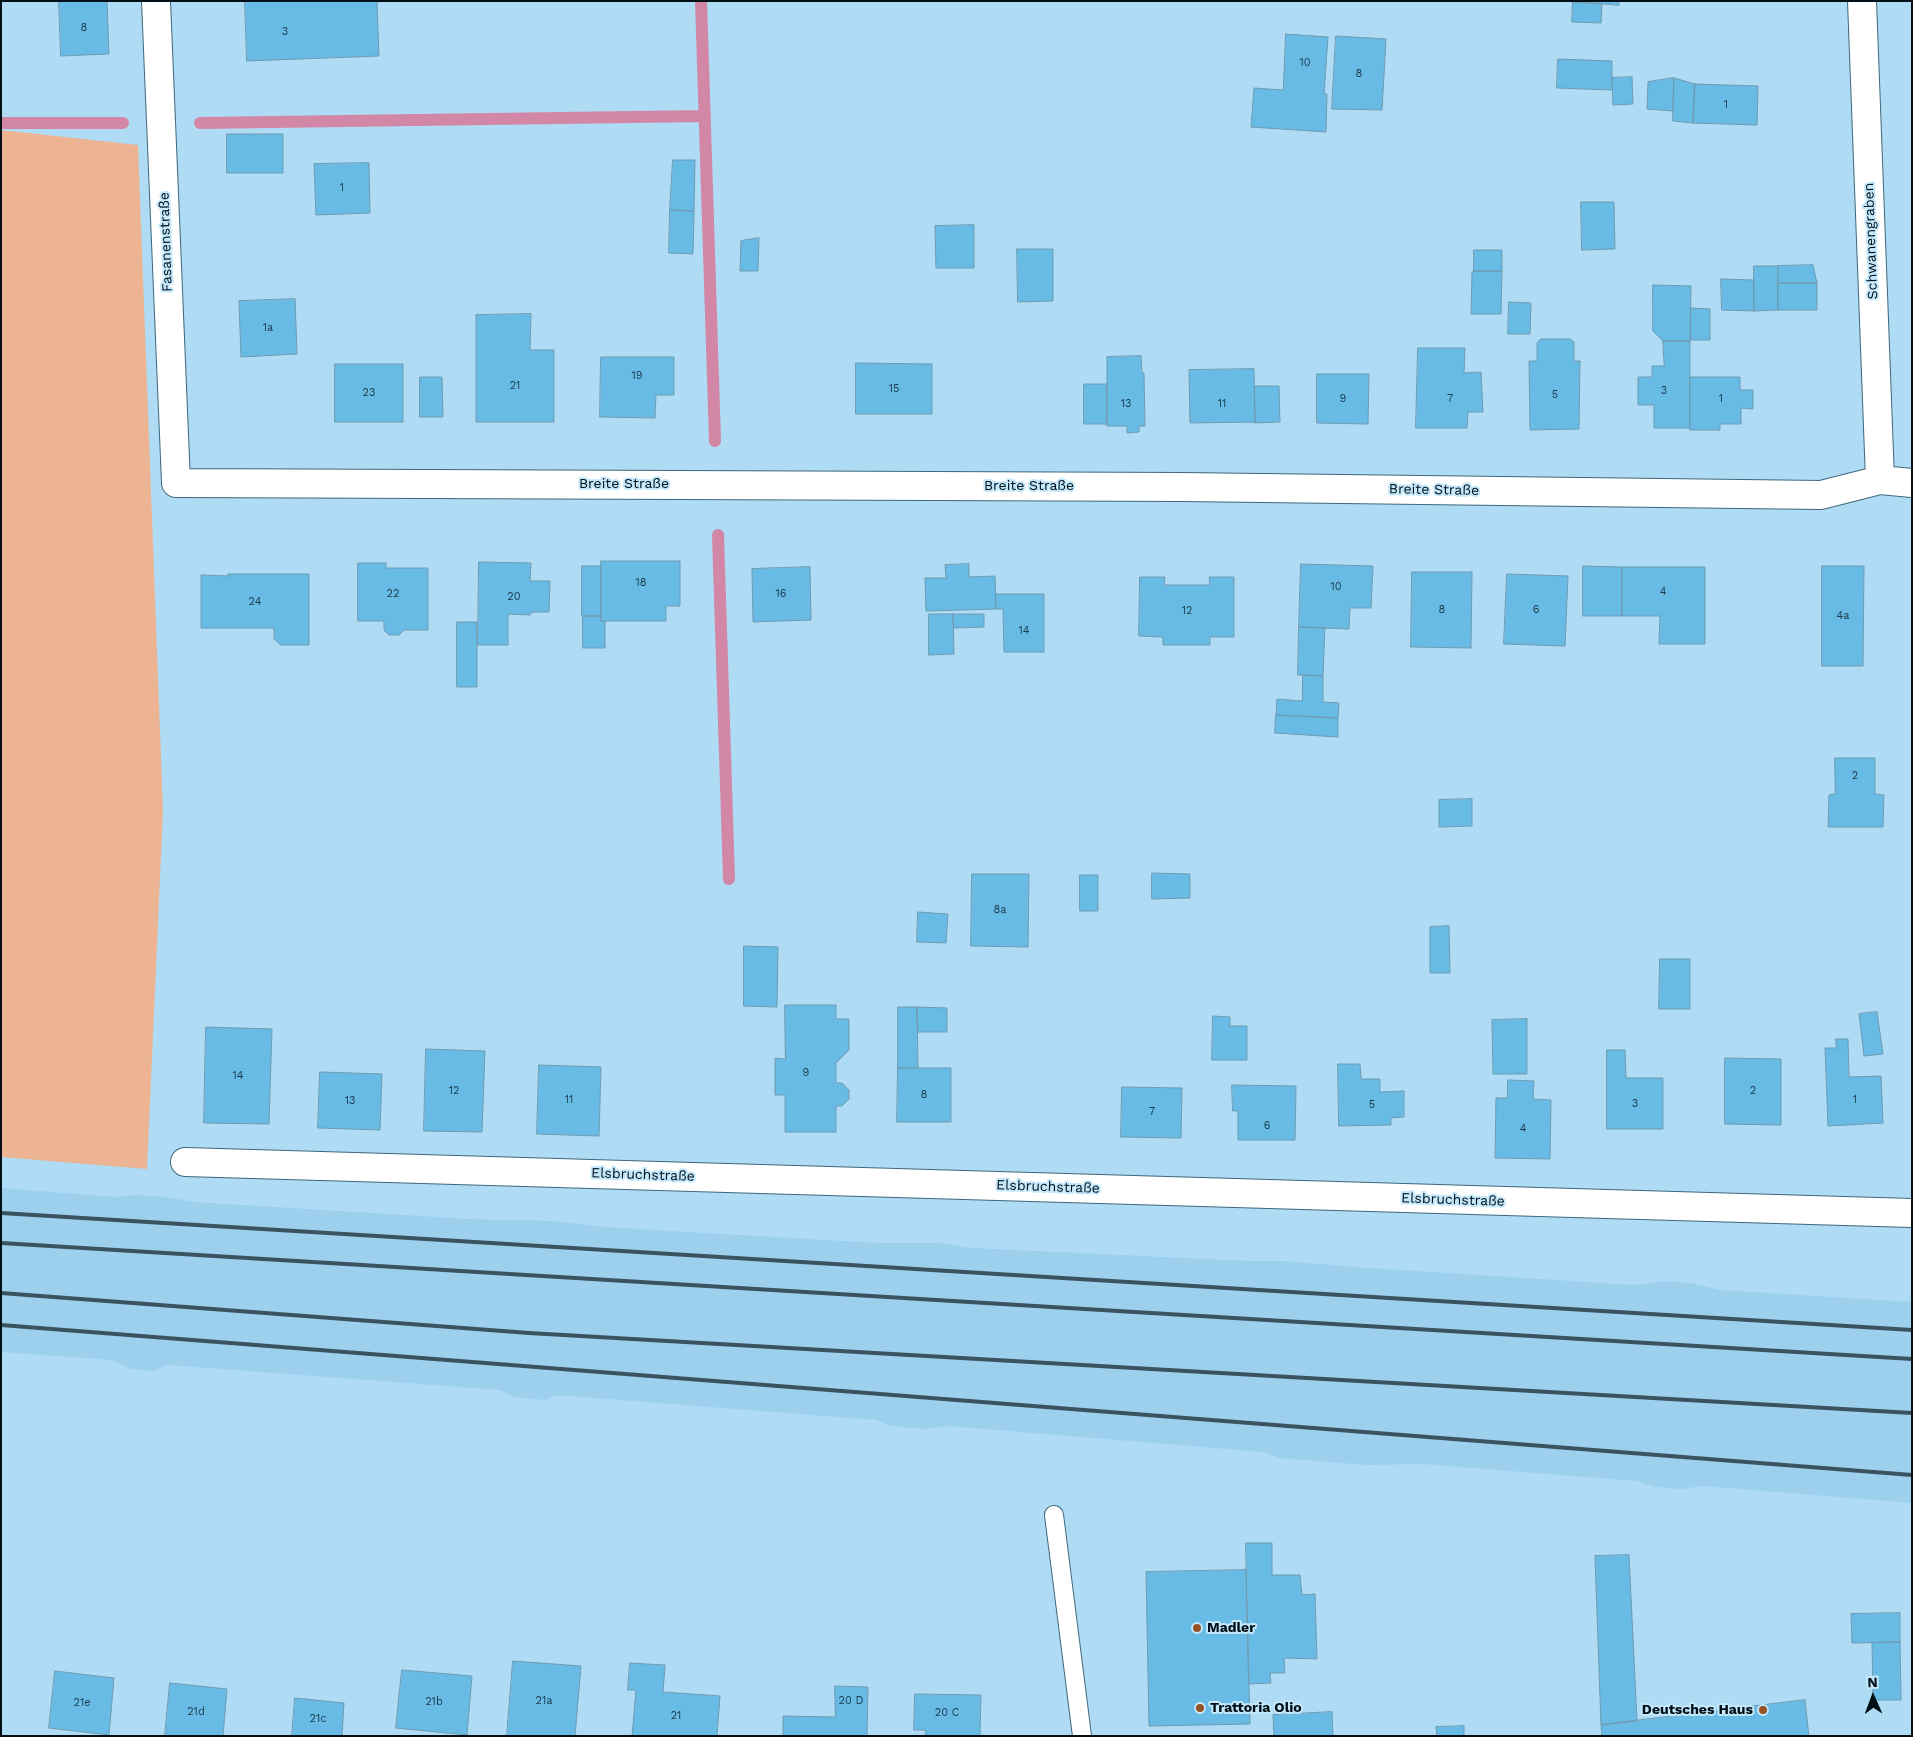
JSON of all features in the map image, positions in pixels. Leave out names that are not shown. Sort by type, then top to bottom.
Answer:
[{"type":"street","name":"Fasanenstraße","points":[[156,1],[176,483]]},
{"type":"street","name":"Schwanengraben","points":[[1862,1],[1880,480]]},
{"type":"street","name":"Breite Straße","points":[[176,483],[1182,487],[1821,495],[1880,480],[1912,483]]},
{"type":"street","name":"Elsbruchstraße","points":[[184,1162],[1912,1213]]},
{"type":"lane","points":[[1054,1514],[1082,1736]]},
{"type":"shaded area","points":[[1,130],[138,145],[163,811],[147,1169],[1,1157]]},
{"type":"shaded area","points":[[1,1188],[116,1197],[137,1195],[166,1197],[195,1202],[469,1219],[551,1221],[604,1227],[878,1243],[939,1243],[972,1248],[1284,1261],[1633,1285],[1663,1281],[1691,1283],[1721,1290],[1912,1302],[1912,1503],[1703,1486],[1681,1489],[1655,1487],[1636,1481],[1422,1464],[1366,1465],[1279,1458],[1263,1452],[948,1426],[926,1429],[891,1426],[876,1420],[556,1395],[545,1400],[513,1397],[500,1390],[168,1365],[152,1371],[130,1369],[112,1360],[1,1352]]},
{"type":"building","points":[[59,1],[107,1],[109,54],[61,56]]},
{"type":"building","points":[[245,1],[377,1],[379,56],[247,61]]},
{"type":"building","points":[[1573,1],[1619,1],[1619,5]]},
{"type":"building","points":[[1573,2],[1602,4],[1601,23],[1572,22]]},
{"type":"building","points":[[1286,34],[1328,37],[1324,94],[1327,94],[1326,132],[1251,127],[1254,88],[1283,90]]},
{"type":"building","points":[[1336,36],[1386,39],[1382,110],[1332,109]]},
{"type":"building","points":[[1558,59],[1612,61],[1612,90],[1557,88]]},
{"type":"building","points":[[1632,77],[1633,104],[1613,105],[1612,78]]},
{"type":"building","points":[[1674,78],[1673,111],[1647,109],[1648,82]]},
{"type":"building","points":[[1674,78],[1695,84],[1693,123],[1673,121]]},
{"type":"building","points":[[1695,84],[1758,86],[1757,125],[1693,123]]},
{"type":"building","points":[[227,134],[283,134],[283,173],[227,173]]},
{"type":"building","points":[[673,160],[695,160],[694,211],[670,210]]},
{"type":"building","points":[[369,163],[370,213],[316,215],[314,164]]},
{"type":"building","points":[[1581,202],[1614,202],[1615,249],[1582,250]]},
{"type":"building","points":[[670,210],[694,211],[693,254],[669,253]]},
{"type":"building","points":[[974,225],[974,268],[936,268],[935,226]]},
{"type":"building","points":[[759,238],[758,271],[740,271],[741,241]]},
{"type":"building","points":[[1017,249],[1053,249],[1053,301],[1018,302]]},
{"type":"building","points":[[1474,250],[1502,250],[1502,271],[1474,271]]},
{"type":"building","points":[[1813,265],[1817,283],[1778,283],[1778,266]]},
{"type":"building","points":[[1754,266],[1778,266],[1778,310],[1754,311]]},
{"type":"building","points":[[1502,271],[1501,314],[1471,314],[1472,272]]},
{"type":"building","points":[[1721,279],[1754,280],[1754,311],[1722,310]]},
{"type":"building","points":[[1778,283],[1817,283],[1817,310],[1778,310]]},
{"type":"building","points":[[1653,285],[1691,286],[1690,341],[1663,341],[1653,331]]},
{"type":"building","points":[[295,299],[297,354],[241,357],[239,301]]},
{"type":"building","points":[[1509,302],[1531,303],[1530,334],[1508,334]]},
{"type":"building","points":[[1691,308],[1710,309],[1710,340],[1691,340]]},
{"type":"building","points":[[531,314],[530,350],[554,350],[554,422],[476,422],[476,315]]},
{"type":"building","points":[[1541,339],[1570,339],[1574,342],[1574,361],[1580,361],[1579,429],[1530,430],[1529,361],[1537,361],[1537,343]]},
{"type":"building","points":[[1663,341],[1690,341],[1690,428],[1654,428],[1654,405],[1638,405],[1638,377],[1652,377],[1652,366],[1664,366]]},
{"type":"building","points":[[1418,348],[1465,348],[1464,373],[1481,372],[1483,412],[1468,412],[1467,428],[1416,428]]},
{"type":"building","points":[[1141,356],[1142,373],[1144,373],[1145,426],[1139,426],[1139,432],[1127,433],[1127,426],[1107,426],[1107,357]]},
{"type":"building","points":[[601,357],[674,357],[674,395],[656,395],[655,418],[600,417]]},
{"type":"building","points":[[856,363],[932,364],[932,414],[856,414]]},
{"type":"building","points":[[335,364],[403,364],[403,422],[335,422]]},
{"type":"building","points":[[1254,369],[1255,422],[1190,423],[1189,370]]},
{"type":"building","points":[[1317,374],[1369,374],[1368,424],[1317,423]]},
{"type":"building","points":[[420,377],[442,377],[443,417],[420,417]]},
{"type":"building","points":[[1690,377],[1740,377],[1740,390],[1753,390],[1753,409],[1741,408],[1741,424],[1720,424],[1720,430],[1690,430]]},
{"type":"building","points":[[1084,384],[1107,384],[1107,424],[1084,424]]},
{"type":"building","points":[[1255,386],[1279,386],[1280,422],[1255,423]]},
{"type":"building","points":[[601,561],[680,561],[680,606],[666,606],[666,621],[601,621]]},
{"type":"building","points":[[479,562],[531,563],[530,581],[550,581],[549,612],[531,612],[530,615],[508,614],[508,645],[478,645]]},
{"type":"building","points":[[358,563],[386,563],[386,568],[428,568],[428,630],[404,630],[399,635],[389,635],[384,630],[384,621],[358,621]]},
{"type":"building","points":[[969,564],[969,577],[995,576],[996,609],[926,611],[925,578],[946,578],[945,565]]},
{"type":"building","points":[[1301,564],[1373,566],[1371,608],[1350,608],[1349,629],[1299,627]]},
{"type":"building","points":[[582,566],[601,566],[601,616],[582,616]]},
{"type":"building","points":[[1583,566],[1622,567],[1622,616],[1583,616]]},
{"type":"building","points":[[1822,566],[1864,566],[1863,666],[1822,666]]},
{"type":"building","points":[[810,567],[811,620],[753,622],[752,569]]},
{"type":"building","points":[[1622,567],[1705,567],[1705,644],[1659,644],[1660,616],[1622,616]]},
{"type":"building","points":[[1412,572],[1472,572],[1471,648],[1411,647]]},
{"type":"building","points":[[228,574],[309,574],[309,645],[281,645],[274,639],[274,628],[201,628],[201,575],[228,576]]},
{"type":"building","points":[[1507,574],[1568,576],[1565,646],[1504,644]]},
{"type":"building","points":[[1140,577],[1165,577],[1164,585],[1210,585],[1209,577],[1234,577],[1234,637],[1210,637],[1210,645],[1163,645],[1163,637],[1139,636]]},
{"type":"building","points":[[996,594],[1044,594],[1044,652],[1004,652],[1003,609],[996,609]]},
{"type":"building","points":[[929,614],[953,614],[954,654],[929,655]]},
{"type":"building","points":[[953,614],[984,614],[984,627],[954,628]]},
{"type":"building","points":[[583,616],[601,616],[601,621],[605,621],[605,648],[583,648]]},
{"type":"building","points":[[457,622],[477,622],[477,687],[457,687]]},
{"type":"building","points":[[1299,627],[1325,628],[1323,676],[1298,675]]},
{"type":"building","points":[[1303,675],[1323,676],[1323,702],[1339,703],[1338,718],[1276,715],[1277,699],[1302,701]]},
{"type":"building","points":[[1276,715],[1338,718],[1338,737],[1275,733]]},
{"type":"building","points":[[1835,758],[1875,758],[1875,794],[1884,795],[1883,827],[1828,827],[1829,795],[1835,794]]},
{"type":"building","points":[[1472,799],[1472,826],[1439,827],[1439,800]]},
{"type":"building","points":[[1152,873],[1190,874],[1190,898],[1152,899]]},
{"type":"building","points":[[972,874],[1029,874],[1028,947],[971,946]]},
{"type":"building","points":[[1080,875],[1098,875],[1098,911],[1080,911]]},
{"type":"building","points":[[918,912],[948,914],[946,943],[917,942]]},
{"type":"building","points":[[1449,926],[1450,973],[1430,973],[1430,927]]},
{"type":"building","points":[[744,946],[778,947],[777,1007],[744,1006]]},
{"type":"building","points":[[1660,959],[1690,959],[1690,1009],[1659,1009]]},
{"type":"building","points":[[785,1005],[836,1005],[836,1019],[849,1019],[849,1050],[836,1063],[836,1083],[842,1083],[849,1090],[849,1099],[842,1106],[836,1106],[836,1132],[785,1132],[785,1095],[775,1095],[775,1058],[785,1059]]},
{"type":"building","points":[[898,1007],[917,1007],[918,1068],[898,1068]]},
{"type":"building","points":[[917,1007],[947,1008],[947,1032],[918,1032]]},
{"type":"building","points":[[1877,1012],[1883,1054],[1864,1056],[1859,1014]]},
{"type":"building","points":[[1213,1016],[1230,1017],[1230,1026],[1247,1026],[1247,1060],[1212,1060]]},
{"type":"building","points":[[1527,1019],[1527,1074],[1493,1074],[1492,1020]]},
{"type":"building","points":[[206,1027],[272,1029],[269,1124],[204,1123]]},
{"type":"building","points":[[1836,1039],[1848,1039],[1849,1077],[1881,1076],[1883,1123],[1828,1126],[1825,1048],[1836,1048]]},
{"type":"building","points":[[426,1049],[485,1051],[482,1132],[424,1131]]},
{"type":"building","points":[[1607,1050],[1625,1050],[1626,1078],[1663,1078],[1663,1129],[1607,1129]]},
{"type":"building","points":[[1725,1058],[1781,1059],[1781,1125],[1725,1124]]},
{"type":"building","points":[[1338,1064],[1360,1064],[1361,1079],[1380,1079],[1380,1092],[1404,1091],[1404,1117],[1391,1118],[1391,1125],[1339,1126]]},
{"type":"building","points":[[539,1065],[601,1067],[599,1136],[537,1134]]},
{"type":"building","points":[[898,1068],[951,1068],[951,1122],[897,1122]]},
{"type":"building","points":[[320,1072],[382,1074],[380,1130],[318,1128]]},
{"type":"building","points":[[1508,1080],[1534,1081],[1533,1099],[1551,1100],[1550,1159],[1495,1158],[1496,1098],[1507,1098]]},
{"type":"building","points":[[1232,1085],[1296,1086],[1295,1140],[1238,1140],[1238,1111],[1233,1111]]},
{"type":"building","points":[[1122,1087],[1182,1088],[1181,1138],[1121,1137]]},
{"type":"building","points":[[1246,1543],[1272,1543],[1272,1575],[1300,1575],[1302,1595],[1315,1594],[1317,1659],[1284,1658],[1285,1673],[1270,1673],[1271,1683],[1249,1684]]},
{"type":"building","points":[[1629,1555],[1637,1721],[1601,1725],[1595,1556]]},
{"type":"building","name":"Madler","points":[[1246,1570],[1250,1724],[1149,1726],[1146,1572]]},
{"type":"building","points":[[1900,1613],[1900,1642],[1852,1643],[1851,1614]]},
{"type":"building","points":[[1900,1642],[1901,1700],[1873,1700],[1872,1643]]},
{"type":"building","points":[[513,1661],[581,1666],[575,1736],[507,1736]]},
{"type":"building","points":[[630,1663],[665,1665],[663,1692],[720,1696],[717,1736],[632,1736],[636,1690],[628,1690]]},
{"type":"building","points":[[402,1670],[472,1676],[467,1735],[396,1728]]},
{"type":"building","points":[[55,1671],[114,1678],[109,1735],[49,1728]]},
{"type":"building","points":[[170,1683],[227,1689],[223,1736],[165,1736]]},
{"type":"building","points":[[835,1686],[868,1687],[867,1736],[783,1736],[783,1716],[835,1717]]},
{"type":"building","points":[[915,1694],[981,1695],[980,1736],[925,1736],[926,1730],[914,1730]]},
{"type":"building","points":[[295,1698],[344,1703],[342,1736],[292,1736]]},
{"type":"building","name":"Deutsches Haus","points":[[1805,1700],[1809,1736],[1602,1736],[1601,1725]]},
{"type":"building","points":[[1332,1712],[1333,1736],[1274,1736],[1273,1715]]},
{"type":"building","points":[[1464,1726],[1464,1736],[1437,1736],[1436,1727]]},
{"type":"waterway","points":[[701,1],[715,441]]},
{"type":"waterway","points":[[200,123],[705,116]]},
{"type":"waterway","points":[[1,123],[123,123]]},
{"type":"waterway","points":[[718,535],[729,879]]},
{"type":"railway","points":[[1,1213],[1912,1330]]},
{"type":"railway","points":[[1,1243],[1912,1359]]},
{"type":"railway","points":[[1,1293],[529,1333],[1912,1413]]},
{"type":"railway","points":[[1,1325],[1912,1475]]},
{"type":"place","name":"Madler","points":[[1197,1628]]},
{"type":"place","name":"Trattoria Olio","points":[[1200,1708]]},
{"type":"place","name":"Deutsches Haus","points":[[1763,1710]]}]
